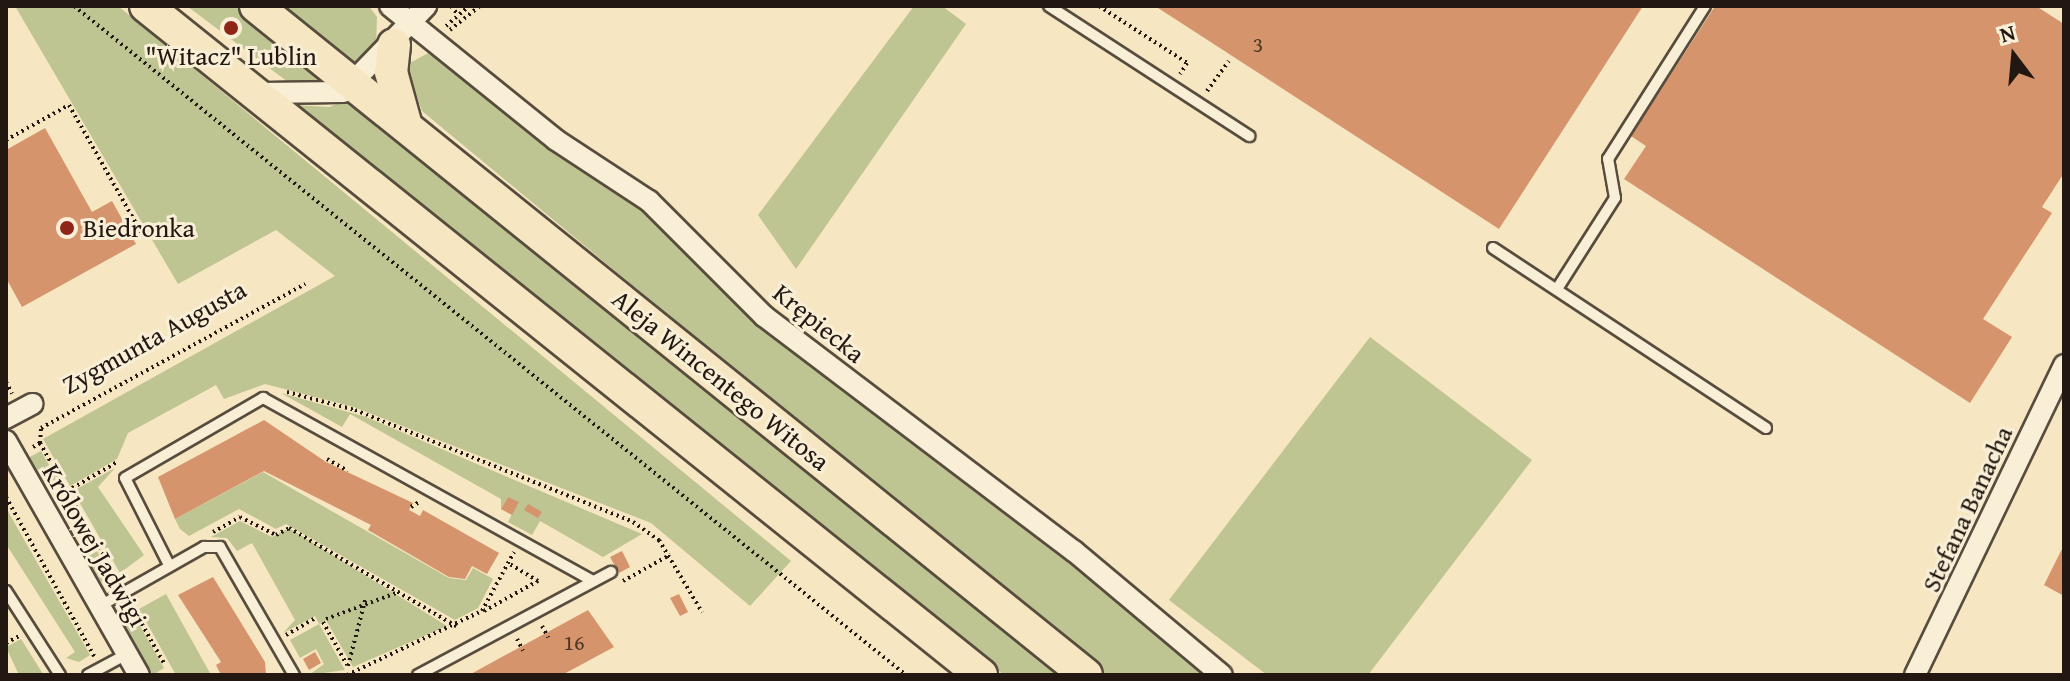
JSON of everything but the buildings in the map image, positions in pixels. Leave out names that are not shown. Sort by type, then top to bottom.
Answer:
[{"type":"main road","points":[[146,6],[260,93],[981,675]]},
{"type":"main road","name":"Aleja Wincentego Witosa","points":[[256,6],[1086,675]]},
{"type":"main road","points":[[402,34],[391,72],[406,126]]},
{"type":"street","name":"Krępiecka","points":[[390,6],[402,34],[434,40],[556,140],[649,201],[764,316],[1074,551],[1222,675]]},
{"type":"street","points":[[260,93],[314,97],[356,85],[426,6]]},
{"type":"street","name":"Stefana Banacha","points":[[1915,675],[2064,365]]},
{"type":"street","name":"Zygmunta Augusta","points":[[6,418],[24,407]]},
{"type":"street","name":"Królowej Jadwigi","points":[[10,449],[139,675]]},
{"type":"lane","points":[[1049,6],[1249,136]]},
{"type":"lane","points":[[1557,289],[1615,198],[1608,159],[1705,6]]},
{"type":"lane","points":[[1493,248],[1766,428]]},
{"type":"lane","points":[[169,565],[125,478],[263,398],[593,581]]},
{"type":"lane","points":[[100,606],[209,545],[225,550],[294,675]]},
{"type":"lane","points":[[418,675],[611,572]]},
{"type":"lane","points":[[6,591],[60,675]]},
{"type":"lane","points":[[88,675],[127,654]]},
{"type":"path","points":[[74,6],[906,675]]},
{"type":"path","points":[[451,6],[460,18]]},
{"type":"path","points":[[460,18],[469,6]]},
{"type":"path","points":[[434,40],[480,6]]},
{"type":"path","points":[[1099,6],[1187,63],[1180,74],[1189,80]]},
{"type":"path","points":[[1199,86],[1208,92],[1229,61]]},
{"type":"path","points":[[6,140],[69,105],[143,236]]},
{"type":"path","name":"Zygmunta Augusta","points":[[40,443],[41,428],[305,284]]},
{"type":"path","points":[[6,384],[24,407],[40,443],[165,665]]},
{"type":"path","points":[[10,449],[40,443]]},
{"type":"path","points":[[327,459],[348,471]]},
{"type":"path","points":[[67,491],[81,483]]},
{"type":"path","points":[[409,489],[433,503]]},
{"type":"path","points":[[411,507],[422,496]]},
{"type":"path","points":[[6,497],[101,668]]},
{"type":"path","points":[[200,539],[240,517],[276,535],[289,528],[456,626]]},
{"type":"path","points":[[482,611],[516,549],[503,542]]},
{"type":"path","points":[[396,593],[367,610],[324,620],[350,674],[456,626],[538,581],[508,563]]},
{"type":"path","points":[[118,580],[129,573]]},
{"type":"path","points":[[348,666],[367,610],[366,597]]},
{"type":"path","points":[[132,606],[144,600]]},
{"type":"path","points":[[285,636],[316,618]]},
{"type":"path","points":[[542,626],[548,637]]},
{"type":"path","points":[[6,643],[21,635]]},
{"type":"path","points":[[517,639],[523,651]]},
{"type":"green space","points":[[15,6],[118,6],[791,561],[750,606],[651,523],[354,407],[265,384],[224,399],[216,385],[128,433],[117,459],[70,486],[43,439],[335,276],[276,230],[178,284]]},
{"type":"green space","points":[[187,6],[236,6],[339,86],[288,82]]},
{"type":"green space","points":[[277,6],[369,6],[377,17],[376,47],[352,64]]},
{"type":"green space","points":[[914,6],[942,6],[966,24],[796,269],[758,215]]},
{"type":"green space","points":[[432,51],[637,202],[1210,675],[1103,675],[422,111],[406,65]]},
{"type":"green space","points":[[354,97],[1067,675],[1004,675],[292,105],[329,107]]},
{"type":"green space","points":[[1370,337],[1532,460],[1368,675],[1267,675],[1169,600]]},
{"type":"green space","points":[[281,393],[366,417],[642,534],[603,557],[540,521],[532,535],[508,522],[518,502],[508,497],[501,509],[501,499],[350,414],[342,427]]},
{"type":"green space","points":[[41,451],[57,479],[44,486],[28,458]]},
{"type":"green space","points":[[115,468],[98,487],[144,555],[120,573],[73,491]]},
{"type":"green space","points":[[263,472],[449,578],[466,580],[473,568],[493,579],[478,608],[455,620],[286,524],[276,529],[239,509],[189,536],[180,529],[175,519]]},
{"type":"green space","points":[[6,508],[90,655],[79,662],[66,658],[75,652],[6,544]]},
{"type":"green space","points":[[240,521],[272,537],[289,528],[447,626],[353,667],[326,620],[319,624],[315,616],[283,633],[295,620],[252,543],[237,551],[227,538],[211,537]]},
{"type":"green space","points":[[97,551],[116,584],[101,582],[85,558]]},
{"type":"green space","points":[[166,594],[211,675],[176,675],[139,609]]},
{"type":"green space","points":[[127,603],[164,668],[153,675],[122,625]]},
{"type":"green space","points":[[319,624],[345,670],[309,675],[324,664],[316,649],[300,658],[290,640]]},
{"type":"green space","points":[[21,639],[44,675],[19,675],[6,647]]},
{"type":"place","name":"\"Witacz\" Lublin","points":[[231,28]]},
{"type":"place","name":"Biedronka","points":[[67,228]]}]
